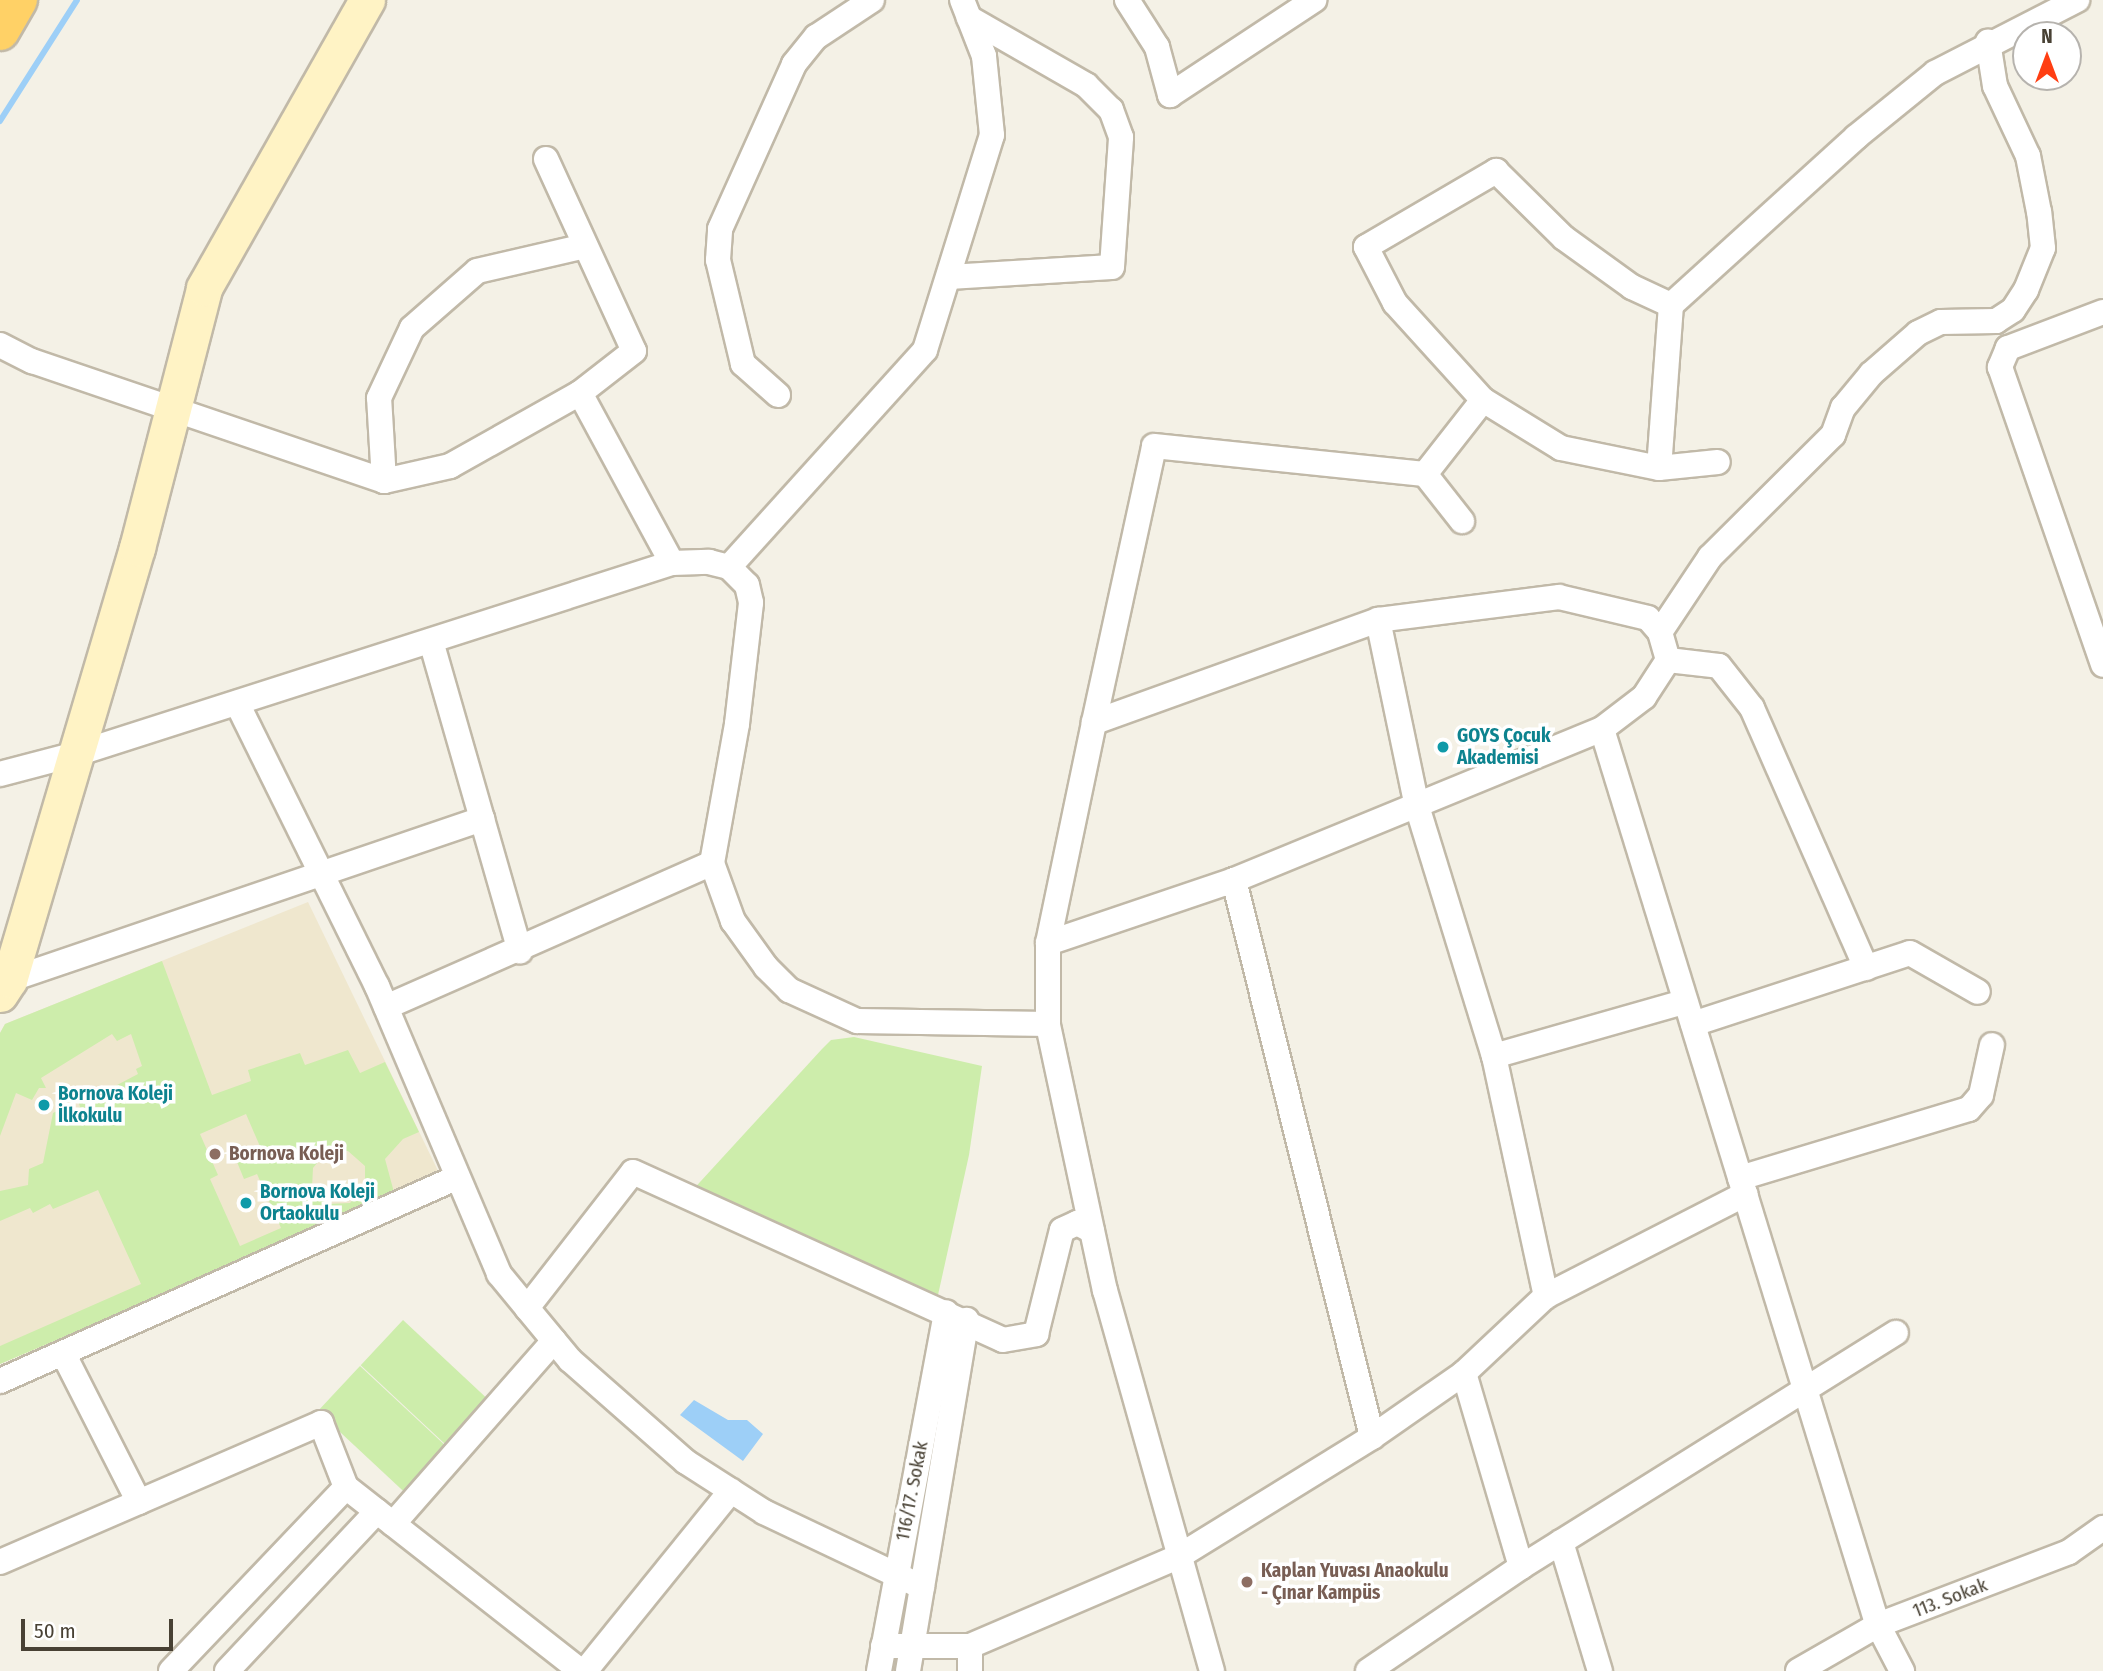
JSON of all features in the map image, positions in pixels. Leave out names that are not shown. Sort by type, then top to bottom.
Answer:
[{"type":"highway","points":[[0,31],[18,0]]},
{"type":"street","points":[[4,987],[76,754],[176,408],[204,288],[365,0]]},
{"type":"street","points":[[778,395],[743,364],[718,260],[720,229],[794,64],[816,37],[872,0]]},
{"type":"street","points":[[1127,0],[1157,47],[1170,95],[1314,0]]},
{"type":"street","points":[[1659,468],[1671,305],[1856,137],[1935,73],[1988,42],[2077,0]]},
{"type":"street","points":[[949,277],[1112,267],[1121,137],[1111,110],[1086,85],[966,9]]},
{"type":"street","points":[[729,567],[925,350],[992,135],[984,56],[966,9]]},
{"type":"street","points":[[1660,632],[1710,557],[1833,435],[1843,408],[1871,374],[1918,333],[1941,322],[1996,321],[2013,310],[2026,290],[2043,248],[2039,212],[2028,156],[1995,86],[1988,42]]},
{"type":"street","points":[[0,345],[32,361],[384,481],[450,466],[580,393],[634,351],[546,159]]},
{"type":"street","points":[[1671,305],[1632,287],[1564,239],[1496,171],[1366,247],[1395,303],[1483,400],[1561,448],[1659,468],[1718,462]]},
{"type":"street","points":[[384,481],[379,398],[412,328],[477,271],[519,258],[585,246]]},
{"type":"street","points":[[2103,312],[2008,348],[2000,367],[2098,636],[2103,665]]},
{"type":"street","points":[[580,393],[672,564]]},
{"type":"street","points":[[1425,474],[1483,400]]},
{"type":"street","points":[[1212,1671],[1178,1557],[1092,1231],[1048,1024],[1048,943],[1154,446],[1425,474],[1462,521]]},
{"type":"street","points":[[0,774],[76,754],[672,564],[709,562],[729,567],[747,585],[751,618],[712,863],[733,922],[766,967],[789,990],[862,1022],[1048,1024]]},
{"type":"street","points":[[1048,943],[1234,880],[1602,729],[1644,697],[1668,660],[1660,632],[1648,618],[1559,597],[1378,620],[1094,722]]},
{"type":"street","points":[[1378,620],[1418,806],[1494,1056],[1546,1296]]},
{"type":"street","points":[[431,641],[520,952]]},
{"type":"street","points":[[1668,660],[1718,666],[1752,708],[1867,968]]},
{"type":"street","points":[[237,703],[386,1007],[499,1274],[554,1341],[686,1462],[764,1513],[922,1587]]},
{"type":"street","points":[[1602,729],[1803,1389],[1878,1625],[1902,1671]]},
{"type":"street","points":[[4,987],[321,873],[482,819]]},
{"type":"street","points":[[386,1007],[520,952],[712,863]]},
{"type":"street","points":[[1234,880],[1373,1437]]},
{"type":"street","points":[[1494,1056],[1688,1013],[1867,968],[1910,953],[1978,992]]},
{"type":"street","points":[[883,1646],[910,1659],[970,1646],[1178,1557],[1373,1437],[1464,1373],[1546,1296],[1743,1186],[1969,1109],[1981,1095],[1992,1045]]},
{"type":"street","points":[[527,1308],[633,1172],[1003,1339],[1036,1334],[1062,1230],[1077,1223],[1092,1231]]},
{"type":"street","points":[[0,1381],[64,1355],[458,1177]]},
{"type":"street","name":"116/17. Sokak","points":[[879,1671],[897,1575],[957,1316]]},
{"type":"street","name":"116/17. Sokak","points":[[910,1659],[922,1587],[957,1316]]},
{"type":"street","points":[[1368,1671],[1521,1567],[1803,1389],[1896,1334]]},
{"type":"street","points":[[227,1671],[385,1518],[554,1341]]},
{"type":"street","points":[[64,1355],[139,1502]]},
{"type":"street","points":[[1464,1373],[1521,1567]]},
{"type":"street","points":[[0,1562],[321,1423],[346,1486],[583,1671],[731,1491]]},
{"type":"street","points":[[171,1671],[346,1486]]},
{"type":"street","name":"113. Sokak","points":[[1798,1671],[1878,1625],[2069,1552],[2103,1528]]},
{"type":"street","points":[[1561,1542],[1600,1671]]},
{"type":"street","points":[[970,1646],[970,1671]]},
{"type":"shaded area","name":"Bornova Koleji","points":[[308,902],[441,1177],[0,1364],[0,1033],[5,1024]]},
{"type":"green space","points":[[162,961],[212,1095],[251,1081],[248,1070],[300,1053],[305,1065],[348,1050],[360,1073],[385,1062],[419,1132],[403,1139],[385,1159],[395,1196],[0,1364],[0,1346],[141,1284],[98,1190],[53,1209],[50,1204],[33,1213],[30,1208],[0,1221],[0,1191],[28,1185],[29,1169],[43,1163],[53,1113],[59,1110],[64,1115],[80,1107],[78,1100],[85,1098],[89,1104],[102,1099],[100,1094],[138,1074],[136,1069],[142,1066],[131,1034],[117,1041],[112,1034],[41,1078],[46,1088],[39,1088],[32,1100],[16,1093],[0,1136],[0,1033],[5,1024]],"holes":[[[246,1114],[262,1151],[237,1162],[244,1179],[257,1174],[281,1228],[240,1246],[210,1179],[218,1175],[200,1134]],[[327,1151],[348,1151],[365,1166],[365,1187],[350,1203],[327,1204],[312,1188],[313,1168]]]},
{"type":"green space","points":[[854,1037],[982,1066],[969,1155],[938,1295],[689,1194],[831,1040]]},
{"type":"green space","points":[[403,1320],[493,1404],[451,1449],[361,1365]]},
{"type":"green space","points":[[360,1366],[451,1451],[409,1497],[318,1411]]},
{"type":"water","points":[[694,1400],[728,1420],[747,1420],[763,1434],[743,1461],[680,1415]]},
{"type":"waterway","points":[[0,121],[77,0]]},
{"type":"place","name":"GOYS Çocuk Akademisi","points":[[1443,747]]},
{"type":"place","name":"Bornova Koleji İlkokulu","points":[[44,1105]]},
{"type":"place","name":"Bornova Koleji","points":[[215,1154]]},
{"type":"place","name":"Bornova Koleji Ortaokulu","points":[[246,1203]]},
{"type":"place","name":"Kaplan Yuvası Anaokulu - Çınar Kampüs","points":[[1247,1582]]}]
